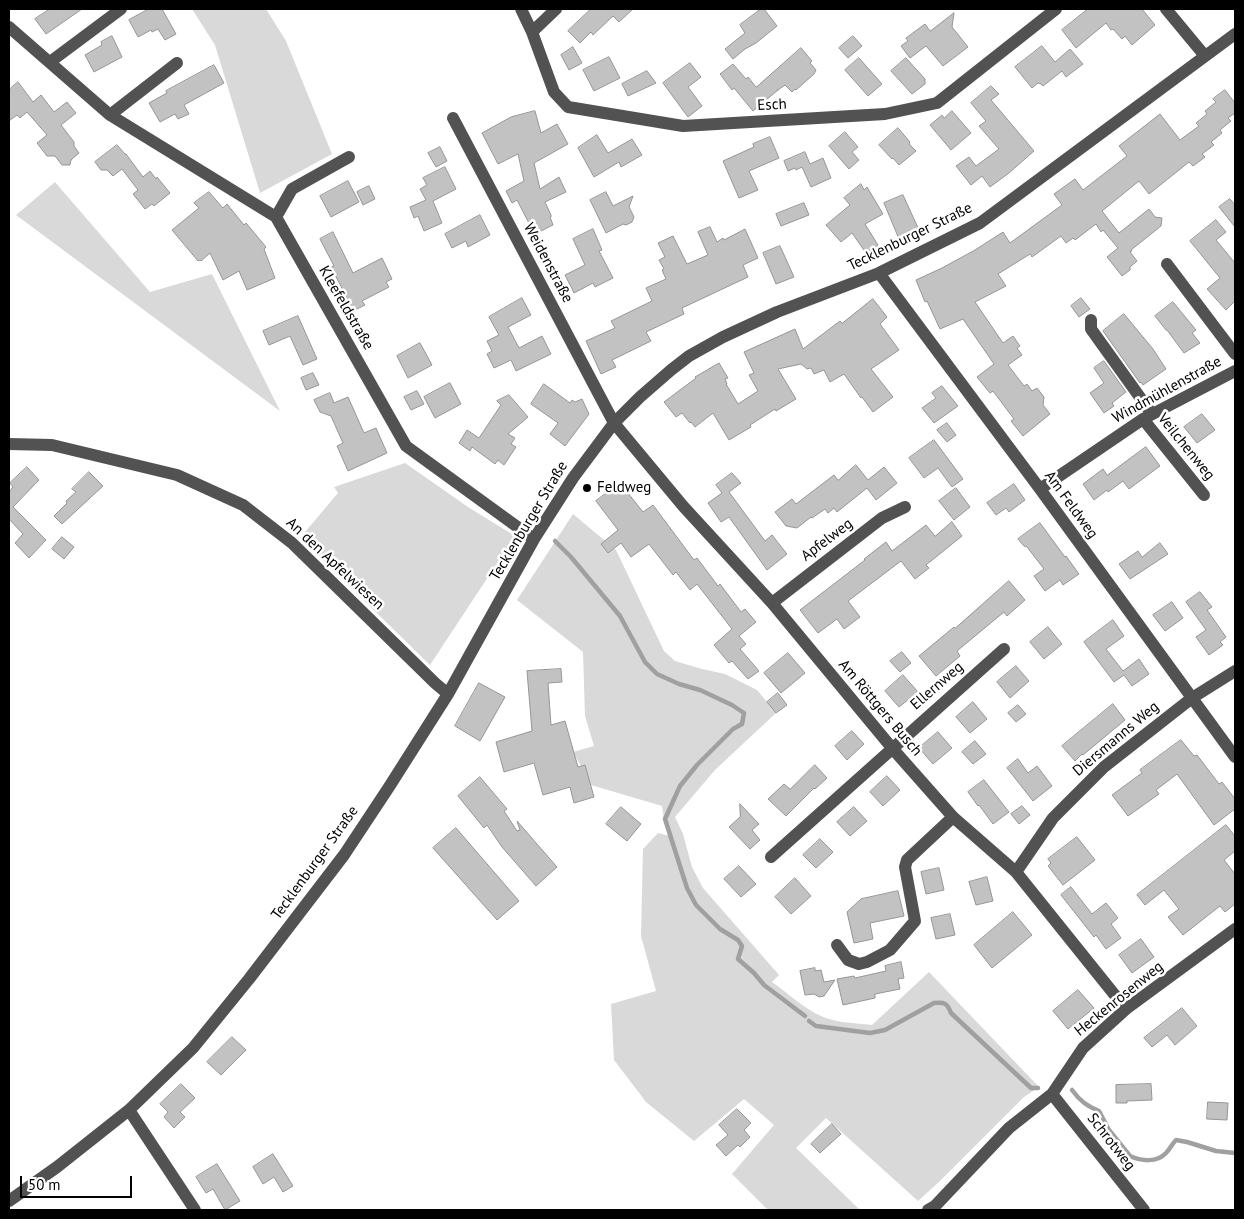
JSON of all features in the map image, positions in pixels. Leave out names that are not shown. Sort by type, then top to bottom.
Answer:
[{"type":"street","points":[[50,62],[121,9]]},
{"type":"street","name":"Esch","points":[[521,9],[532,32],[554,92],[568,107],[683,126],[885,114],[937,103],[1056,9]]},
{"type":"street","points":[[532,32],[556,9]]},
{"type":"street","points":[[1166,9],[1205,56]]},
{"type":"street","name":"Kleefeldstraße","points":[[9,27],[110,115],[276,217],[406,446],[534,540]]},
{"type":"street","name":"Tecklenburger Straße","points":[[9,1201],[57,1167],[129,1110],[192,1048],[249,979],[344,855],[389,787],[448,694],[534,540],[573,478],[614,423],[640,396],[690,356],[723,337],[776,312],[879,273],[980,223],[1235,34]]},
{"type":"street","points":[[110,115],[178,63]]},
{"type":"street","name":"Weidenstraße","points":[[453,118],[614,423]]},
{"type":"street","points":[[276,217],[292,189],[348,157]]},
{"type":"street","points":[[1167,264],[1235,354]]},
{"type":"street","name":"Am Feldweg","points":[[879,273],[1040,489],[1235,757]]},
{"type":"street","name":"Veilchenweg","points":[[1091,320],[1091,329],[1147,416],[1204,496]]},
{"type":"street","name":"Windmühlenstraße","points":[[1040,489],[1147,416],[1235,371]]},
{"type":"street","name":"Am Röttgers Busch","points":[[614,423],[683,506],[772,603],[892,748],[953,817],[1016,872],[1126,1009]]},
{"type":"street","name":"An den Apfelwiesen","points":[[9,444],[52,445],[177,475],[243,505],[292,543],[448,694]]},
{"type":"street","name":"Apfelweg","points":[[772,603],[882,518],[905,507]]},
{"type":"street","name":"Ellernweg","points":[[771,858],[1004,649]]},
{"type":"street","name":"Diersmanns Weg","points":[[1016,872],[1054,818],[1104,766],[1192,698],[1235,670]]},
{"type":"street","points":[[837,945],[848,960],[859,964],[890,950],[914,921],[905,867],[907,860],[953,817]]},
{"type":"street","name":"Heckenrosenweg","points":[[928,1210],[935,1206],[1009,1128],[1052,1094],[1083,1048],[1126,1009],[1235,929]]},
{"type":"street","name":"Schrotweg","points":[[1052,1094],[1144,1210]]},
{"type":"street","points":[[129,1110],[195,1210]]},
{"type":"shaded area","points":[[192,9],[266,9],[286,41],[332,154],[260,193],[215,45]]},
{"type":"shaded area","points":[[55,182],[150,292],[212,274],[280,411],[16,215]]},
{"type":"shaded area","points":[[405,463],[468,507],[515,536],[430,665],[300,538],[338,493],[334,487]]},
{"type":"shaded area","points":[[573,514],[616,550],[664,651],[675,661],[725,674],[757,690],[776,713],[715,770],[675,817],[683,834],[692,867],[703,888],[779,975],[772,982],[814,1013],[839,1021],[872,1025],[929,972],[1039,1087],[1024,1097],[918,1201],[826,1118],[796,1148],[860,1210],[768,1210],[732,1174],[774,1125],[744,1099],[694,1141],[646,1102],[614,1060],[611,1004],[656,991],[641,936],[643,849],[658,833],[670,836],[664,820],[662,806],[591,785],[585,765],[581,766],[573,752],[594,746],[585,716],[583,652],[517,600]]},
{"type":"building","points":[[50,9],[82,9],[46,34],[35,19]]},
{"type":"building","points":[[149,9],[162,9],[176,34],[165,40],[158,29],[152,32],[151,30],[138,37],[129,20]]},
{"type":"building","points":[[591,9],[633,9],[619,22],[613,16],[593,35],[591,32],[580,43],[568,31]]},
{"type":"building","points":[[761,9],[764,9],[777,26],[733,59],[725,49],[745,33],[740,25]]},
{"type":"building","points":[[1088,9],[1142,9],[1155,25],[1132,45],[1125,36],[1122,39],[1106,23],[1076,48],[1062,30]]},
{"type":"building","points":[[954,13],[952,27],[968,47],[943,66],[926,46],[910,58],[901,46],[908,41],[906,38],[925,24],[930,31]]},
{"type":"building","points":[[112,36],[122,57],[94,72],[85,55],[102,45],[101,42]]},
{"type":"building","points":[[853,36],[862,46],[848,58],[839,48]]},
{"type":"building","points":[[1042,46],[1055,62],[1070,49],[1083,64],[1066,77],[1062,71],[1043,86],[1038,83],[1032,88],[1015,67]]},
{"type":"building","points":[[573,47],[582,63],[569,70],[561,55]]},
{"type":"building","points":[[801,48],[812,61],[810,63],[816,70],[814,74],[792,92],[785,85],[753,111],[734,88],[732,90],[720,74],[733,64],[756,87]]},
{"type":"building","points":[[609,57],[620,78],[594,91],[583,70]]},
{"type":"building","points":[[859,58],[882,84],[868,96],[845,70]]},
{"type":"building","points":[[906,58],[925,79],[925,84],[912,94],[891,71]]},
{"type":"building","points":[[690,63],[701,77],[688,87],[702,106],[688,117],[663,83]]},
{"type":"building","points":[[214,65],[224,83],[184,105],[189,114],[178,119],[175,114],[160,122],[149,103],[167,93],[166,91]]},
{"type":"building","points":[[647,71],[656,83],[628,96],[622,84]]},
{"type":"building","points":[[18,82],[33,102],[41,95],[54,112],[67,102],[76,113],[61,125],[74,142],[74,146],[79,153],[71,160],[70,165],[62,165],[55,156],[47,156],[37,143],[47,135],[27,112],[20,118],[17,115],[9,121],[9,90]]},
{"type":"building","points":[[991,86],[999,94],[991,100],[1034,151],[990,187],[982,176],[971,185],[956,166],[969,157],[976,166],[999,149],[979,126],[986,121],[971,103]]},
{"type":"building","points":[[1225,90],[1235,103],[1235,113],[1228,118],[1231,121],[1220,130],[1222,133],[1211,142],[1214,145],[1202,154],[1205,157],[1193,166],[1189,162],[1149,194],[1139,181],[1102,211],[1119,233],[1149,209],[1155,217],[1162,218],[1161,226],[1131,250],[1130,252],[1137,261],[1130,267],[1130,270],[1122,276],[1107,257],[1118,248],[1103,230],[1101,232],[1096,224],[1075,240],[1073,238],[1066,243],[1061,236],[1032,257],[1030,254],[998,274],[1006,286],[975,302],[1003,343],[1013,336],[1020,346],[1017,348],[1022,355],[1008,365],[1024,386],[1027,384],[1032,391],[1037,388],[1044,397],[1043,405],[1050,414],[1023,436],[1011,421],[1014,419],[993,391],[990,393],[977,377],[994,364],[963,319],[940,329],[927,301],[925,302],[916,280],[975,250],[1003,232],[1010,243],[1062,205],[1054,194],[1075,179],[1083,190],[1127,156],[1119,146],[1160,114],[1180,140],[1199,126],[1196,123],[1207,114],[1205,111],[1216,102],[1213,99]]},
{"type":"building","points":[[535,111],[541,133],[557,124],[568,144],[534,163],[540,189],[559,177],[566,192],[545,202],[553,225],[539,232],[535,225],[531,227],[517,200],[512,203],[506,191],[524,181],[518,154],[498,164],[482,133],[511,117]]},
{"type":"building","points":[[952,111],[971,133],[951,150],[930,125],[942,115],[944,118]]},
{"type":"building","points":[[898,128],[916,151],[899,165],[879,145]]},
{"type":"building","points":[[845,132],[858,147],[852,152],[859,160],[849,169],[829,146]]},
{"type":"building","points":[[597,135],[608,153],[632,139],[642,155],[621,167],[619,162],[594,177],[578,148]]},
{"type":"building","points":[[770,137],[779,158],[749,171],[758,190],[739,198],[723,161],[754,147],[753,144]]},
{"type":"building","points":[[117,145],[143,177],[150,171],[170,193],[154,206],[152,204],[145,209],[133,194],[138,190],[122,169],[113,176],[107,170],[101,170],[95,162]]},
{"type":"building","points":[[440,147],[447,161],[436,167],[428,153]]},
{"type":"building","points":[[805,152],[810,164],[823,158],[831,178],[811,187],[802,167],[788,171],[784,161]]},
{"type":"building","points":[[445,167],[456,189],[433,201],[442,223],[424,231],[418,216],[414,218],[410,207],[426,200],[420,189],[427,185],[423,178]]},
{"type":"building","points":[[348,181],[359,202],[331,217],[320,196]]},
{"type":"building","points":[[861,184],[864,190],[867,187],[883,214],[865,224],[878,245],[866,253],[852,233],[841,242],[826,225],[850,205],[844,198]]},
{"type":"building","points":[[369,186],[375,199],[363,205],[357,192]]},
{"type":"building","points":[[209,192],[223,208],[227,204],[244,225],[246,223],[266,247],[264,249],[275,278],[247,290],[239,271],[223,280],[210,253],[201,261],[198,261],[172,230],[199,208],[194,203]]},
{"type":"building","points":[[606,192],[613,206],[633,196],[629,207],[634,217],[632,222],[626,225],[623,224],[606,233],[590,200]]},
{"type":"building","points":[[903,195],[919,230],[899,239],[884,203]]},
{"type":"building","points":[[1230,199],[1235,205],[1235,227],[1219,207]]},
{"type":"building","points":[[804,203],[809,215],[781,226],[776,214]]},
{"type":"building","points":[[480,215],[490,235],[468,247],[466,241],[452,248],[445,234]]},
{"type":"building","points":[[1216,220],[1226,232],[1216,240],[1235,263],[1235,301],[1226,310],[1207,289],[1220,278],[1190,241]]},
{"type":"building","points":[[710,227],[717,242],[745,229],[758,258],[743,265],[748,277],[682,308],[684,314],[646,332],[651,341],[612,360],[616,367],[601,374],[586,341],[615,328],[611,321],[652,301],[646,288],[666,279],[662,270],[664,269],[659,260],[665,257],[658,243],[673,236],[687,264],[708,255],[698,232]]},
{"type":"building","points":[[593,229],[602,250],[599,251],[613,278],[595,287],[593,283],[574,293],[565,275],[585,265],[573,239]]},
{"type":"building","points":[[333,232],[353,273],[382,258],[392,279],[386,282],[389,287],[362,301],[365,305],[351,312],[345,301],[348,300],[331,267],[334,266],[320,239]]},
{"type":"building","points":[[780,246],[794,277],[776,284],[763,253]]},
{"type":"building","points":[[522,298],[531,315],[508,327],[519,348],[542,336],[551,354],[516,371],[511,360],[494,368],[487,354],[492,351],[487,341],[499,335],[489,317]]},
{"type":"building","points":[[1081,298],[1090,309],[1079,317],[1071,306]]},
{"type":"building","points":[[873,299],[887,317],[880,324],[899,350],[871,369],[893,397],[873,412],[844,374],[830,382],[824,370],[814,374],[811,368],[807,369],[801,364],[778,369],[796,399],[776,411],[775,409],[750,425],[751,427],[729,440],[713,413],[695,427],[682,413],[676,417],[664,402],[695,377],[719,363],[728,378],[725,379],[726,384],[738,404],[758,391],[749,375],[754,373],[744,352],[795,329],[803,349],[840,321],[842,323]]},
{"type":"building","points":[[1173,302],[1196,330],[1192,333],[1200,343],[1184,353],[1155,316]]},
{"type":"building","points":[[1124,314],[1153,349],[1166,369],[1143,385],[1103,331]]},
{"type":"building","points":[[298,316],[317,359],[303,365],[290,336],[269,345],[263,331]]},
{"type":"building","points":[[420,343],[432,365],[408,378],[397,356]]},
{"type":"building","points":[[1104,361],[1126,392],[1112,403],[1114,406],[1104,413],[1090,393],[1104,383],[1094,368]]},
{"type":"building","points":[[313,373],[319,385],[306,390],[301,378]]},
{"type":"building","points":[[450,383],[461,404],[435,418],[424,397]]},
{"type":"building","points":[[544,384],[570,403],[572,400],[575,402],[582,399],[589,414],[565,446],[550,434],[558,423],[531,404]]},
{"type":"building","points":[[942,386],[958,406],[934,423],[922,408],[936,398],[932,393]]},
{"type":"building","points":[[417,391],[424,404],[411,410],[404,397]]},
{"type":"building","points":[[330,393],[334,403],[348,397],[364,433],[376,428],[387,453],[348,471],[337,446],[343,443],[331,416],[320,412],[314,400]]},
{"type":"building","points":[[509,395],[528,417],[508,434],[515,438],[511,444],[516,447],[504,465],[498,460],[495,464],[472,447],[470,451],[459,443],[467,430],[479,438],[501,405],[497,401]]},
{"type":"building","points":[[1202,414],[1215,430],[1197,443],[1184,427]]},
{"type":"building","points":[[947,423],[956,435],[947,442],[937,430]]},
{"type":"building","points":[[934,440],[963,479],[952,487],[938,468],[924,478],[909,458]]},
{"type":"building","points":[[1146,447],[1160,466],[1129,489],[1123,481],[1094,500],[1083,484],[1103,469],[1107,475]]},
{"type":"building","points":[[856,465],[868,480],[884,467],[897,483],[876,500],[867,488],[837,512],[834,508],[828,513],[825,509],[797,528],[786,526],[775,512],[792,499],[796,504],[834,475],[838,480]]},
{"type":"building","points":[[27,467],[39,480],[13,507],[46,540],[29,558],[15,543],[23,534],[9,519],[9,492],[13,487],[10,483]]},
{"type":"building","points":[[89,472],[103,486],[62,524],[54,516],[76,492],[72,489]]},
{"type":"building","points":[[732,473],[741,483],[729,492],[765,541],[772,535],[787,554],[767,570],[729,517],[721,522],[708,503],[722,493],[716,485]]},
{"type":"building","points":[[620,483],[643,512],[653,505],[694,560],[697,558],[741,612],[745,609],[756,622],[739,636],[746,644],[740,649],[759,671],[748,679],[732,661],[729,663],[714,645],[732,629],[697,584],[690,590],[676,572],[673,575],[649,544],[631,557],[621,543],[608,553],[601,544],[618,530],[596,501]]},
{"type":"building","points":[[1014,484],[1025,500],[1009,512],[1006,508],[996,515],[987,503]]},
{"type":"building","points":[[956,488],[970,507],[954,520],[939,501]]},
{"type":"building","points":[[952,522],[962,536],[926,565],[929,568],[915,579],[901,561],[848,601],[860,617],[844,629],[837,619],[818,633],[800,610],[886,542],[892,551],[926,525],[935,536]]},
{"type":"building","points":[[1040,523],[1079,574],[1063,585],[1060,580],[1045,591],[1034,576],[1044,569],[1027,547],[1018,539]]},
{"type":"building","points":[[62,537],[74,547],[64,559],[52,549]]},
{"type":"building","points":[[1160,543],[1168,554],[1130,579],[1119,564],[1138,551],[1142,557]]},
{"type":"building","points":[[1009,581],[1025,600],[1007,616],[1004,612],[957,651],[960,656],[936,676],[919,656],[955,628]]},
{"type":"building","points":[[1200,592],[1212,607],[1207,610],[1226,637],[1220,642],[1223,645],[1209,655],[1196,637],[1206,630],[1186,602]]},
{"type":"building","points":[[1172,602],[1183,618],[1165,631],[1153,615]]},
{"type":"building","points":[[1113,620],[1124,636],[1106,649],[1123,671],[1139,659],[1149,674],[1132,686],[1124,675],[1114,682],[1084,642]]},
{"type":"building","points":[[1048,627],[1062,644],[1044,659],[1030,642]]},
{"type":"building","points":[[902,652],[911,663],[900,672],[890,661]]},
{"type":"building","points":[[788,653],[805,673],[781,693],[764,673]]},
{"type":"building","points":[[1016,666],[1029,681],[1010,698],[997,682]]},
{"type":"building","points":[[561,669],[562,682],[548,683],[551,725],[565,721],[578,767],[585,765],[594,797],[574,803],[570,787],[543,795],[534,763],[504,772],[496,742],[532,731],[527,671]]},
{"type":"building","points":[[903,675],[918,692],[899,707],[885,691]]},
{"type":"building","points":[[479,683],[505,697],[480,741],[455,726]]},
{"type":"building","points":[[778,693],[787,705],[776,713],[767,702]]},
{"type":"building","points":[[973,702],[987,719],[970,733],[956,717]]},
{"type":"building","points":[[1113,704],[1125,720],[1075,761],[1062,746]]},
{"type":"building","points":[[1018,705],[1026,714],[1016,722],[1008,713]]},
{"type":"building","points":[[852,731],[864,744],[847,760],[835,746]]},
{"type":"building","points":[[938,732],[952,748],[933,764],[919,748]]},
{"type":"building","points":[[1181,740],[1194,756],[1197,755],[1219,784],[1222,782],[1235,799],[1235,809],[1214,825],[1177,774],[1156,790],[1159,794],[1128,816],[1112,795],[1142,773],[1140,770]]},
{"type":"building","points":[[975,741],[986,754],[973,764],[962,752]]},
{"type":"building","points":[[1018,759],[1028,773],[1037,766],[1052,786],[1033,801],[1007,768]]},
{"type":"building","points":[[815,765],[827,778],[814,788],[786,816],[768,799],[784,784],[790,789]]},
{"type":"building","points":[[887,776],[900,790],[883,806],[870,792]]},
{"type":"building","points":[[480,777],[507,809],[504,811],[517,831],[520,830],[517,821],[557,867],[536,886],[502,847],[487,825],[484,828],[458,796]]},
{"type":"building","points":[[984,780],[1009,812],[993,824],[968,792]]},
{"type":"building","points":[[740,804],[759,824],[752,830],[760,840],[750,849],[729,827],[740,817]]},
{"type":"building","points":[[1022,806],[1030,815],[1019,824],[1011,814]]},
{"type":"building","points":[[621,807],[641,824],[627,841],[606,824]]},
{"type":"building","points":[[854,807],[867,821],[850,836],[837,822]]},
{"type":"building","points":[[1226,825],[1235,836],[1235,851],[1224,860],[1235,874],[1235,904],[1225,912],[1220,906],[1183,935],[1168,917],[1179,909],[1164,890],[1145,905],[1137,895]]},
{"type":"building","points":[[456,828],[519,901],[497,920],[433,848]]},
{"type":"building","points":[[1077,837],[1095,860],[1063,885],[1048,866],[1051,863],[1048,859]]},
{"type":"building","points":[[820,839],[833,852],[816,868],[803,855]]},
{"type":"building","points":[[739,866],[756,884],[741,897],[724,879]]},
{"type":"building","points":[[939,868],[944,890],[926,894],[921,872]]},
{"type":"building","points":[[987,877],[993,901],[976,905],[969,882]]},
{"type":"building","points":[[795,878],[811,896],[791,914],[775,897]]},
{"type":"building","points":[[1071,887],[1092,914],[1106,903],[1118,918],[1111,924],[1121,938],[1106,949],[1096,935],[1094,937],[1061,895]]},
{"type":"building","points":[[898,891],[904,916],[870,923],[873,939],[854,943],[847,912],[861,899]]},
{"type":"building","points":[[1013,912],[1032,935],[992,968],[974,945]]},
{"type":"building","points":[[950,914],[955,935],[936,939],[931,918]]},
{"type":"building","points":[[1141,939],[1154,957],[1132,973],[1119,955]]},
{"type":"building","points":[[901,962],[904,978],[898,979],[900,989],[875,994],[875,998],[843,1005],[837,979],[854,976],[855,978],[886,971],[885,966]]},
{"type":"building","points":[[815,968],[815,971],[821,970],[824,982],[835,980],[824,996],[805,995],[800,971]]},
{"type":"building","points":[[1078,990],[1094,1008],[1068,1029],[1053,1011]]},
{"type":"building","points":[[1182,1008],[1197,1026],[1175,1045],[1167,1035],[1152,1047],[1144,1038]]},
{"type":"building","points":[[232,1037],[246,1050],[221,1075],[207,1062]]},
{"type":"building","points":[[181,1084],[195,1098],[180,1112],[185,1117],[174,1128],[164,1117],[168,1112],[160,1104]]},
{"type":"building","points":[[1151,1084],[1152,1100],[1116,1103],[1116,1085]]},
{"type":"building","points":[[1208,1102],[1228,1103],[1227,1120],[1207,1119]]},
{"type":"building","points":[[737,1109],[751,1123],[744,1130],[750,1137],[740,1147],[738,1145],[726,1156],[716,1145],[728,1135],[719,1125]]},
{"type":"building","points":[[832,1124],[841,1134],[820,1153],[811,1144]]},
{"type":"building","points":[[273,1154],[293,1186],[283,1192],[274,1177],[263,1184],[253,1167]]},
{"type":"building","points":[[217,1164],[240,1201],[225,1210],[213,1189],[206,1193],[196,1177]]},
{"type":"waterway","points":[[555,541],[571,557],[620,616],[645,662],[657,674],[679,684],[700,690],[732,705],[744,713],[742,724],[733,729],[697,765],[680,786],[665,819],[687,888],[696,905],[720,929],[738,940],[742,946],[738,959],[764,985],[805,1016]]},
{"type":"waterway","points":[[809,1021],[816,1026],[870,1033],[885,1030],[934,1003],[943,1003],[947,1005],[951,1013],[1031,1088],[1038,1088]]},
{"type":"waterway","points":[[1072,1090],[1084,1103],[1099,1111],[1109,1130],[1130,1156],[1134,1158],[1154,1160],[1166,1153],[1176,1140],[1216,1151],[1235,1153]]},
{"type":"place","name":"Feldweg","points":[[587,488]]}]
